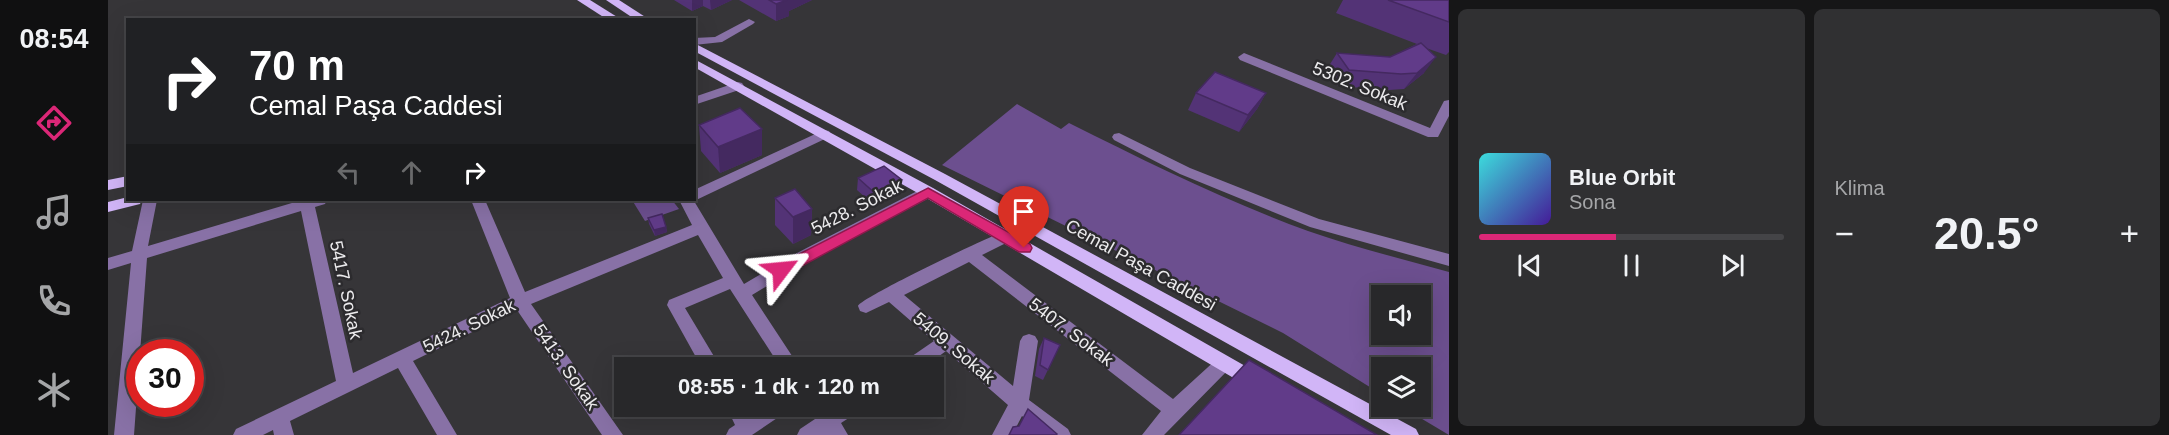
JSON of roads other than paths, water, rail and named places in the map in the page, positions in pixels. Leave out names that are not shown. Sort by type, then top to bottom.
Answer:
[{"type":"main road","points":[[582,0],[614,18]]},
{"type":"main road","points":[[611,0],[642,18]]},
{"type":"main road","name":"Cemal Paşa Caddesi","points":[[696,45],[1409,435]]},
{"type":"main road","points":[[696,64],[928,192],[1266,387]]},
{"type":"main road","points":[[108,185],[126,181]]},
{"type":"main road","points":[[108,207],[131,201]]},
{"type":"street","points":[[696,44],[718,39],[748,22]]},
{"type":"street","name":"5302. Sokak","points":[[1244,57],[1433,134],[1449,104]]},
{"type":"street","points":[[696,100],[738,86]]},
{"type":"street","points":[[696,195],[824,134]]},
{"type":"street","points":[[1119,137],[1185,171],[1315,223],[1449,260]]},
{"type":"street","name":"5428. Sokak","points":[[706,357],[675,305],[737,287],[801,258],[928,192]]},
{"type":"street","points":[[124,435],[140,254],[150,201]]},
{"type":"street","points":[[108,264],[314,201]]},
{"type":"street","name":"5417. Sokak","points":[[314,201],[346,385]]},
{"type":"street","name":"5413. Sokak","points":[[478,201],[520,301],[613,435]]},
{"type":"street","points":[[686,201],[700,228],[784,357]]},
{"type":"street","name":"5424. Sokak","points":[[243,435],[282,426],[346,385],[520,301],[700,228]]},
{"type":"street","points":[[866,306],[1005,237]]},
{"type":"street","name":"5407. Sokak","points":[[969,254],[1174,410]]},
{"type":"street","name":"5409. Sokak","points":[[890,293],[1019,403],[1061,435]]},
{"type":"street","points":[[924,357],[946,342]]},
{"type":"street","name":"5409. Sokak","points":[[1019,403],[1029,342]]},
{"type":"street","points":[[402,359],[447,435]]},
{"type":"street","points":[[1152,435],[1174,410],[1224,363]]},
{"type":"street","points":[[1002,435],[1019,403]]},
{"type":"street","points":[[742,431],[763,417]]},
{"type":"street","points":[[807,435],[828,421]]}]
